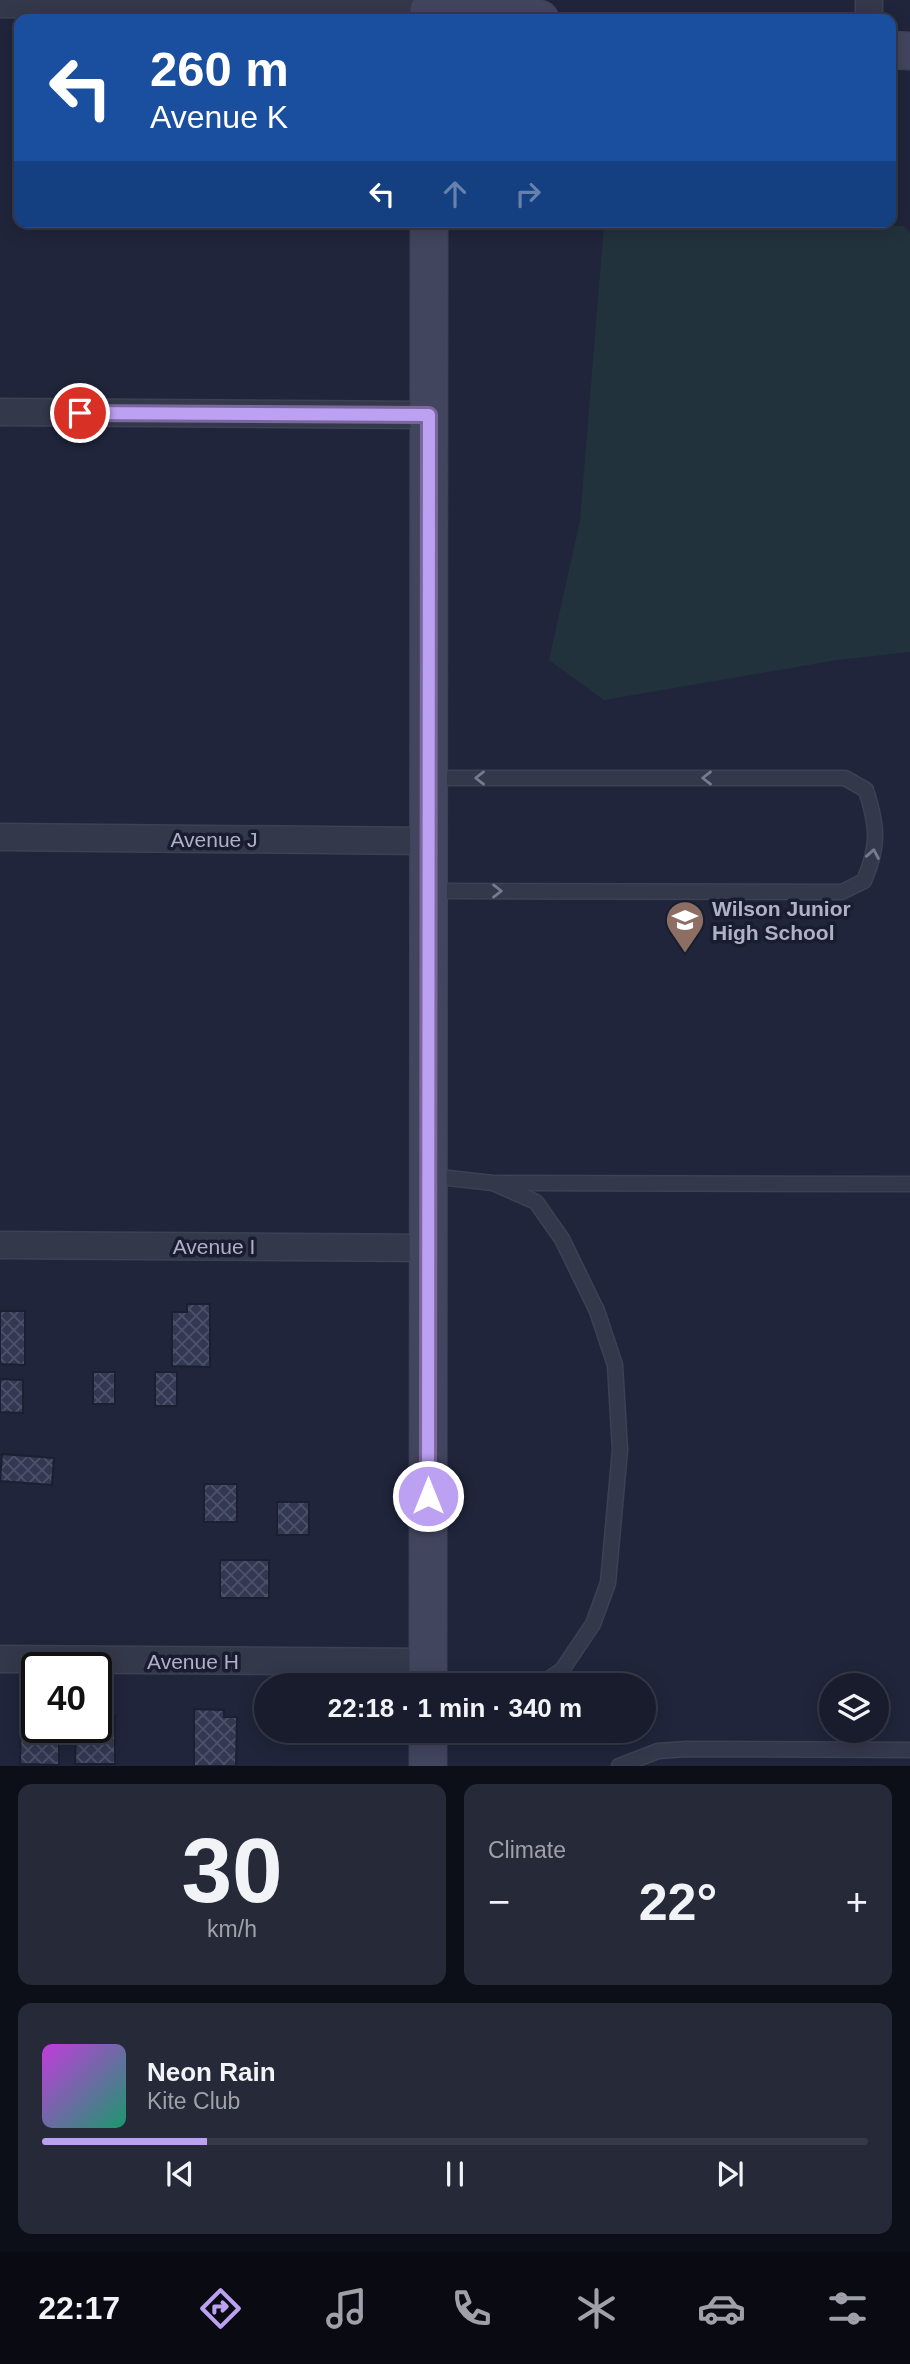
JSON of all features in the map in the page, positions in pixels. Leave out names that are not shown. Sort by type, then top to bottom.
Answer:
[{"type":"street","points":[[0,4],[478,10],[506,14]]},
{"type":"street","points":[[428,1673],[429,228]]},
{"type":"street","points":[[0,412],[429,415]]},
{"type":"street","name":"Avenue J","points":[[0,837],[428,841]]},
{"type":"street","name":"Avenue I","points":[[0,1245],[428,1248]]},
{"type":"street","name":"Avenue H","points":[[0,1659],[399,1673]]},
{"type":"street","points":[[428,1743],[428,1766]]},
{"type":"lane","points":[[428,778],[845,778],[866,790],[875,818],[874,856],[864,881],[842,892],[428,891]]},
{"type":"lane","points":[[428,1176],[492,1183],[910,1184]]},
{"type":"lane","points":[[492,1183],[537,1202],[562,1239],[597,1311],[615,1366],[620,1450],[608,1583],[593,1624],[557,1673]]},
{"type":"lane","points":[[619,1766],[658,1751],[687,1749],[910,1750]]},
{"type":"shaded area","points":[[903,226],[910,233],[910,652],[837,660],[604,700],[549,660],[580,521],[604,228]]},
{"type":"building","points":[[187,1304],[210,1304],[210,1367],[172,1366],[172,1312],[187,1312]]},
{"type":"building","points":[[0,1311],[25,1311],[25,1365],[0,1364]]},
{"type":"building","points":[[93,1372],[115,1372],[115,1404],[93,1404]]},
{"type":"building","points":[[155,1372],[177,1372],[177,1406],[155,1406]]},
{"type":"building","points":[[0,1379],[23,1380],[23,1413],[0,1412]]},
{"type":"building","points":[[2,1454],[54,1458],[52,1485],[0,1481]]},
{"type":"building","points":[[204,1484],[237,1484],[237,1522],[204,1522]]},
{"type":"building","points":[[277,1502],[309,1502],[309,1535],[277,1535]]},
{"type":"building","points":[[220,1560],[269,1560],[269,1598],[220,1598]]},
{"type":"building","points":[[194,1709],[224,1710],[224,1717],[237,1717],[236,1766],[194,1766]]},
{"type":"building","points":[[21,1711],[21,1743],[59,1743],[59,1765],[20,1764]]},
{"type":"building","points":[[112,1715],[115,1715],[115,1764],[75,1764],[76,1743],[112,1743]]},
{"type":"place","name":"Wilson Junior High School","points":[[685,954]]},
{"type":"route","points":[[80,413],[429,415],[428,1496]]}]
